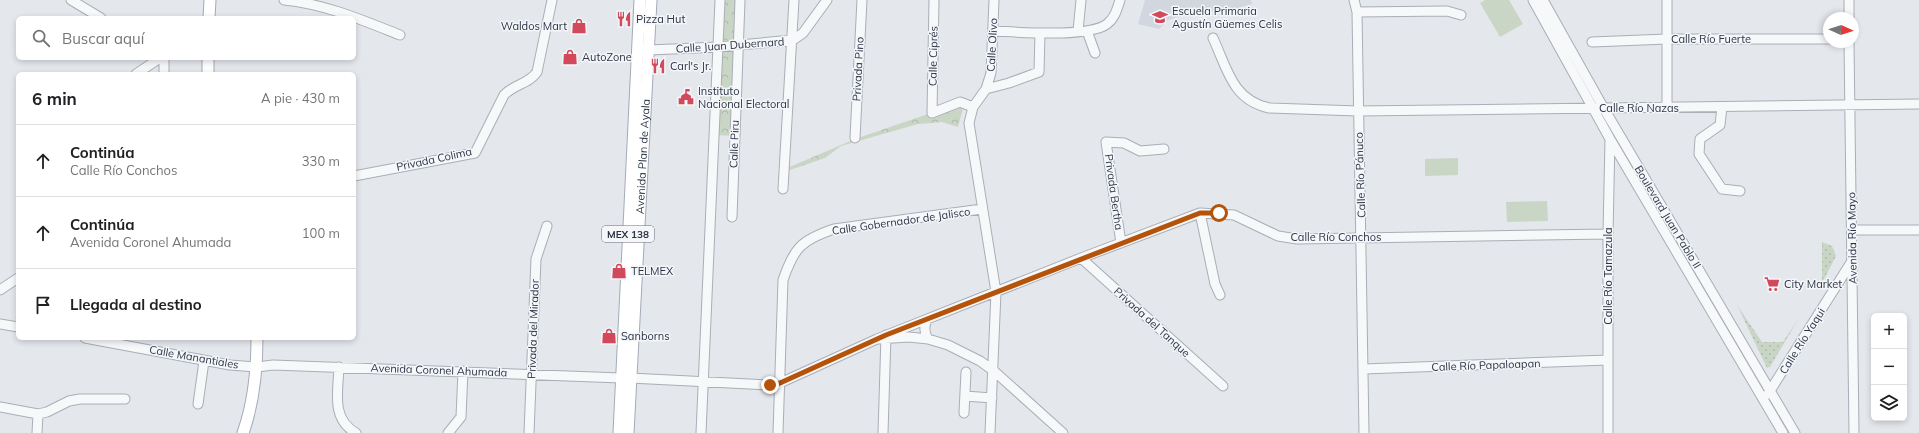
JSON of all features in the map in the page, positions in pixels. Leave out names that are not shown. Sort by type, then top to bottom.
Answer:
[{"type":"main road","points":[[209,16],[210,0]]},
{"type":"main road","name":"Avenida Plan de Ayala","points":[[640,0],[643,49]]},
{"type":"main road","name":"Avenida Plan de Ayala","points":[[619,433],[626,378],[643,49],[651,0]]},
{"type":"main road","points":[[208,60],[208,72]]},
{"type":"main road","points":[[243,433],[249,417],[257,367],[257,340]]},
{"type":"main road","name":"Avenida Plan de Ayala","points":[[626,378],[628,433]]},
{"type":"street","points":[[71,0],[98,16]]},
{"type":"street","points":[[284,0],[316,4],[352,16]]},
{"type":"street","name":"Privada Colima","points":[[356,176],[475,153],[504,95],[509,89],[533,78],[537,72],[552,0]]},
{"type":"street","points":[[701,433],[720,0]]},
{"type":"street","name":"Calle Piru","points":[[732,217],[740,0]]},
{"type":"street","points":[[782,189],[785,168],[794,0]]},
{"type":"street","name":"Calle Juan Dubernard","points":[[643,49],[718,47],[793,40],[803,33],[827,0]]},
{"type":"street","name":"Privada Pino","points":[[855,138],[862,0]]},
{"type":"street","name":"Calle Ciprés","points":[[934,0],[932,113],[960,102],[973,107]]},
{"type":"street","name":"Calle Olivo","points":[[986,89],[991,73],[994,0]]},
{"type":"street","points":[[1081,0],[1083,31],[1095,53]]},
{"type":"street","points":[[993,31],[1040,33],[1083,31],[1106,25],[1114,17],[1120,0]]},
{"type":"street","name":"Calle Río Pánuco","points":[[1354,0],[1357,12],[1362,238],[1364,433]]},
{"type":"street","name":"Boulevard Juan Pablo II","points":[[1533,0],[1598,108],[1610,120],[1795,433]]},
{"type":"street","name":"Boulevard Juan Pablo II","points":[[1543,0],[1598,108],[1610,139],[1783,433]]},
{"type":"street","points":[[1667,108],[1668,0]]},
{"type":"street","points":[[1849,0],[1849,12]]},
{"type":"street","points":[[1357,12],[1447,10],[1460,15]]},
{"type":"street","points":[[356,18],[400,35]]},
{"type":"street","points":[[990,433],[994,371],[996,292],[969,123],[973,107],[986,89],[1009,83],[1038,72],[1040,33]]},
{"type":"street","name":"Calle Río Nazas","points":[[1213,38],[1233,82],[1242,96],[1255,105],[1269,108],[1358,111],[1919,104]]},
{"type":"street","name":"Calle Río Fuerte","points":[[1592,42],[1667,39],[1823,39]]},
{"type":"street","name":"Avenida Río Mayo","points":[[1849,48],[1854,433]]},
{"type":"street","points":[[139,72],[157,60]]},
{"type":"street","points":[[164,60],[164,72]]},
{"type":"street","points":[[1722,107],[1720,125],[1700,139],[1700,154],[1722,189],[1740,191]]},
{"type":"street","name":"Calle Río Tamazula","points":[[1608,433],[1608,234],[1610,120]]},
{"type":"street","name":"Privada Bertha","points":[[1121,243],[1106,142],[1124,143],[1140,151],[1164,149]]},
{"type":"street","name":"Calle Gobernador de Jalisco","points":[[778,433],[783,280],[790,260],[800,246],[814,236],[834,229],[982,209]]},
{"type":"street","points":[[1200,213],[1215,284],[1220,295]]},
{"type":"street","name":"Calle Río Conchos","points":[[883,338],[1080,258],[1200,213],[1234,215],[1278,236],[1297,239],[1608,234]]},
{"type":"street","name":"Privada del Mirador","points":[[529,433],[536,259],[546,226]]},
{"type":"street","points":[[1852,230],[1919,230]]},
{"type":"street","name":"Privada del Tanque","points":[[1080,258],[1223,386]]},
{"type":"street","name":"Calle Río Yaqui","points":[[1764,400],[1852,260]]},
{"type":"street","points":[[0,290],[16,279]]},
{"type":"street","points":[[927,319],[924,326],[928,339]]},
{"type":"street","points":[[0,324],[16,327]]},
{"type":"street","points":[[883,338],[883,433]]},
{"type":"street","name":"Avenida Coronel Ahumada","points":[[257,367],[273,364],[770,385],[780,383],[883,338],[928,339],[964,352],[994,371],[1063,433]]},
{"type":"street","name":"Calle Manantiales","points":[[107,340],[129,342],[204,361],[257,367]]},
{"type":"street","name":"Calle Río Papaloapan","points":[[1364,368],[1608,360]]},
{"type":"street","points":[[198,404],[204,361]]},
{"type":"street","points":[[338,367],[338,409],[341,420],[348,428],[356,433]]},
{"type":"street","points":[[448,433],[461,417],[463,371]]},
{"type":"street","points":[[964,414],[966,372]]},
{"type":"street","points":[[965,396],[992,398]]},
{"type":"street","points":[[0,407],[38,414],[47,412],[69,401],[80,399],[125,399]]},
{"type":"street","points":[[37,433],[38,414]]},
{"type":"shaded area","name":"Escuela Primaria Agustín Güemes Celis","points":[[1145,0],[1251,0],[1252,4],[1232,10],[1192,13],[1168,20],[1159,29],[1138,24]]},
{"type":"green space","points":[[720,0],[740,0],[735,136],[714,135]]},
{"type":"green space","points":[[1485,0],[1509,0],[1523,24],[1500,37],[1480,3]]},
{"type":"green space","points":[[960,103],[963,108],[958,127],[942,122],[918,124],[841,146],[825,158],[787,171],[785,169],[855,139]]},
{"type":"green space","points":[[1458,158],[1458,175],[1425,176],[1425,159]]},
{"type":"green space","points":[[1547,201],[1548,221],[1507,222],[1506,202]]},
{"type":"green space","points":[[1822,242],[1832,246],[1836,256],[1822,283]]},
{"type":"green space","points":[[1737,305],[1762,342],[1783,342],[1799,318],[1770,367],[1767,368]]},
{"type":"place","name":"Escuela Primaria Agustín Güemes Celis","points":[[1160,17]]},
{"type":"place","name":"Pizza Hut","points":[[624,19]]},
{"type":"place","name":"Waldos Mart","points":[[579,26]]},
{"type":"place","name":"AutoZone","points":[[570,57]]},
{"type":"place","name":"Carl's Jr.","points":[[658,66]]},
{"type":"place","name":"Instituto Nacional Electoral","points":[[686,97]]},
{"type":"place","name":"TELMEX","points":[[619,271]]},
{"type":"place","name":"City Market","points":[[1772,284]]},
{"type":"place","name":"Sanborns","points":[[609,336]]},
{"type":"route","points":[[770,385],[780,383],[886,335],[1080,258],[1200,213],[1219,213]]}]
